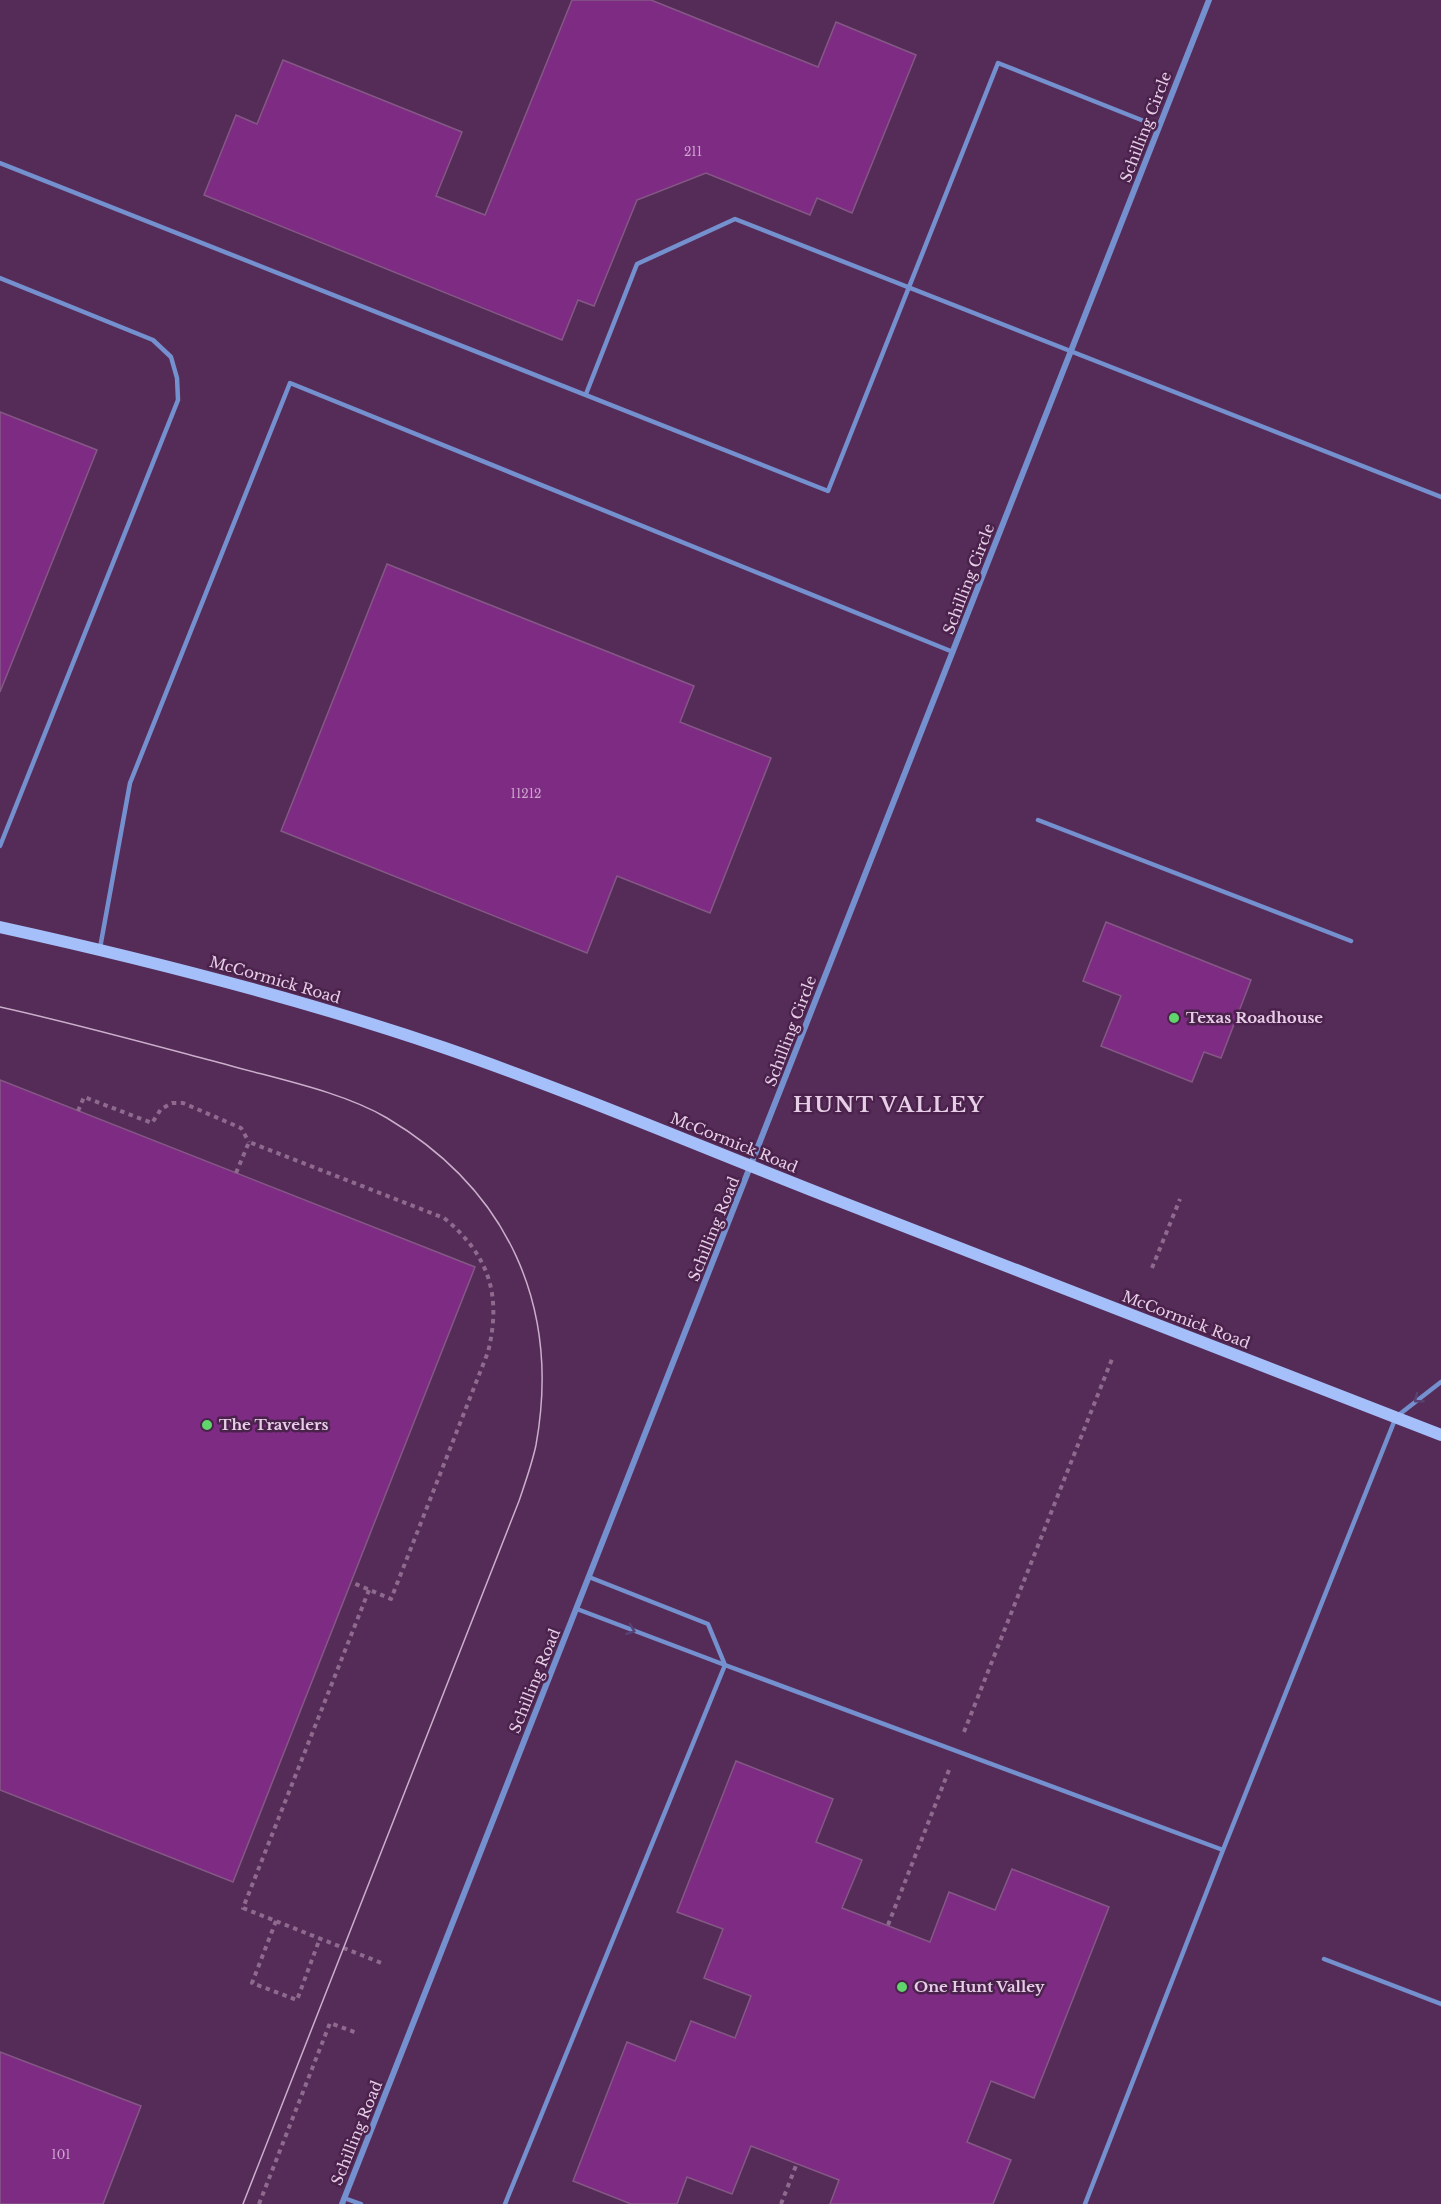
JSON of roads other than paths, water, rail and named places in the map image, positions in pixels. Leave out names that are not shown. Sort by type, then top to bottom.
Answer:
[{"type":"main road","name":"McCormick Road","points":[[0,927],[204,975],[445,1048],[581,1098],[751,1167],[1441,1435]]},
{"type":"street","name":"Schilling Circle","points":[[751,1167],[1209,0]]},
{"type":"street","name":"Schilling Road","points":[[343,2201],[751,1167]]},
{"type":"lane","points":[[0,163],[828,490],[998,63],[1159,127]]},
{"type":"lane","points":[[586,394],[637,264],[735,219],[1441,497]]},
{"type":"lane","points":[[0,278],[153,340],[171,357],[177,378],[178,400],[0,846]]},
{"type":"lane","points":[[100,949],[130,783],[290,383],[953,652]]},
{"type":"lane","points":[[1038,820],[1352,941]]},
{"type":"lane","points":[[1085,2204],[1396,1417],[1441,1382]]},
{"type":"lane","points":[[505,2204],[725,1665],[708,1624],[589,1577]]},
{"type":"lane","points":[[577,1609],[1223,1850]]},
{"type":"lane","points":[[1324,1959],[1441,2004]]},
{"type":"lane","points":[[343,2201],[361,2204]]},
{"type":"tram line","points":[[0,1007],[331,1093],[387,1118],[429,1147],[465,1180],[494,1216],[516,1256],[532,1299],[540,1345],[542,1394],[536,1445],[528,1473],[243,2204]]},
{"type":"place","name":"Texas Roadhouse","points":[[1174,1018]]},
{"type":"place","name":"The Travelers","points":[[207,1425]]},
{"type":"place","name":"One Hunt Valley","points":[[902,1987]]},
{"type":"district","name":"HUNT VALLEY","points":[[889,1105]]}]
